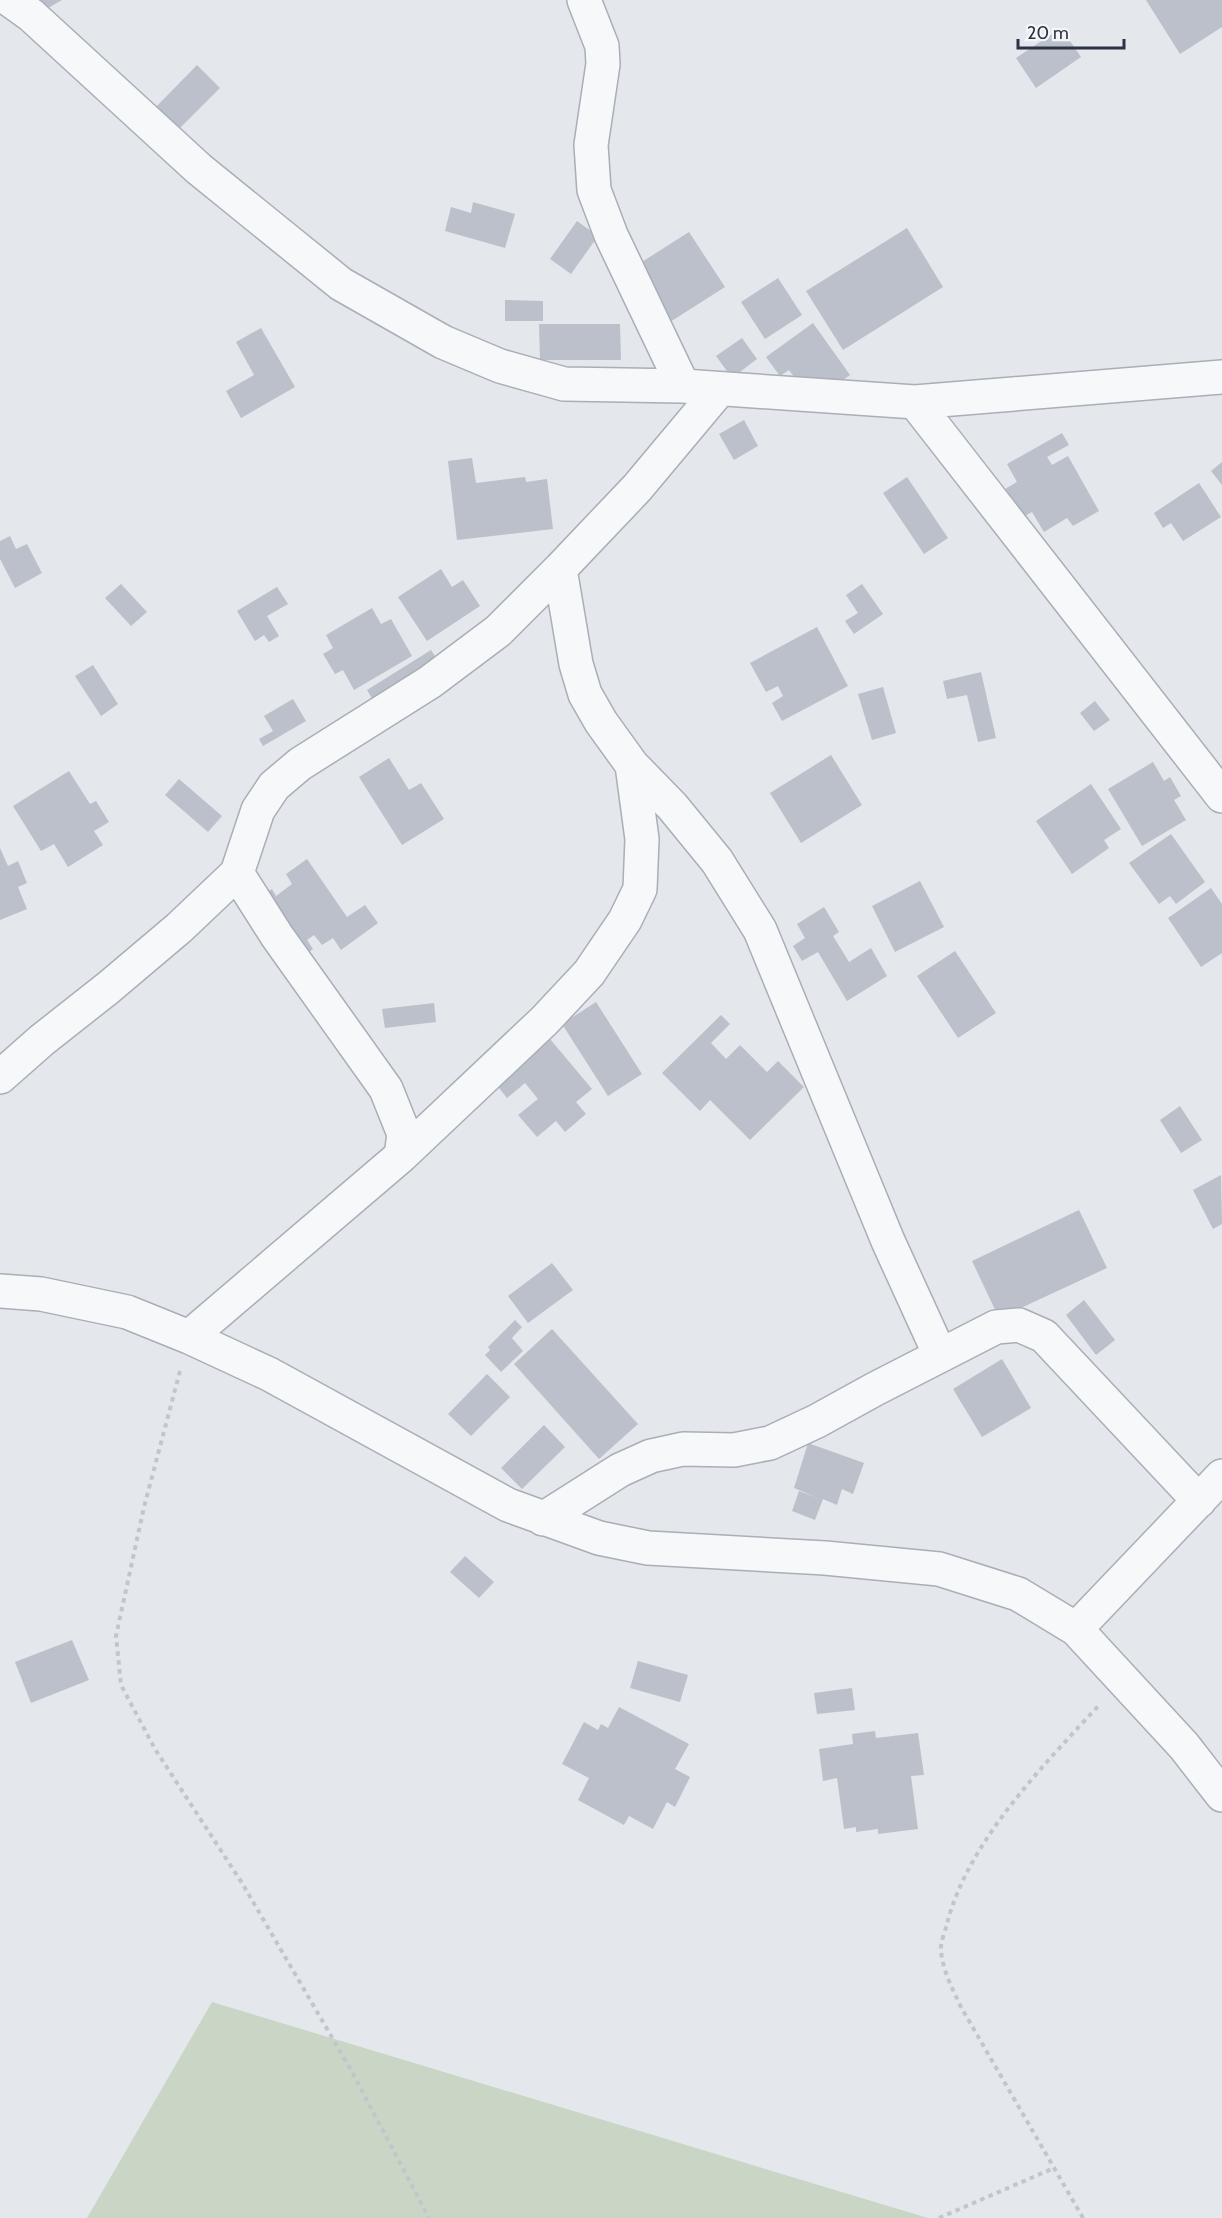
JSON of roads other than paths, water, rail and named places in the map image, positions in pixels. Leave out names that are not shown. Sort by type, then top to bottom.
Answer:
[{"type":"street","points":[[10,0],[31,15],[199,169],[341,284],[443,342],[500,366],[564,384],[683,386],[915,402],[1222,377]]},
{"type":"street","points":[[584,0],[602,46],[603,64],[591,145],[594,190],[611,236],[683,386]]},
{"type":"street","points":[[0,1077],[179,928],[237,873],[258,810],[274,786],[300,764],[430,682],[498,631],[637,488],[719,390]]},
{"type":"street","points":[[915,402],[1222,796]]},
{"type":"street","points":[[560,569],[576,664],[585,694],[601,722],[632,765],[672,806],[717,861],[760,930],[883,1230],[940,1355]]},
{"type":"street","points":[[189,1337],[401,1156],[544,1021],[589,973],[625,920],[640,889],[642,839],[632,765]]},
{"type":"street","points":[[237,873],[277,936],[386,1089],[404,1134],[401,1156]]},
{"type":"street","points":[[0,1292],[42,1294],[128,1312],[189,1337],[269,1374],[508,1505],[599,1538],[648,1548],[825,1558],[939,1569],[1018,1594],[1076,1629],[1184,1746],[1222,1795]]},
{"type":"street","points":[[543,1519],[620,1470],[651,1456],[683,1449],[734,1450],[770,1443],[817,1421],[996,1327],[1019,1325],[1044,1336],[1199,1501]]},
{"type":"street","points":[[1076,1629],[1222,1476]]}]
